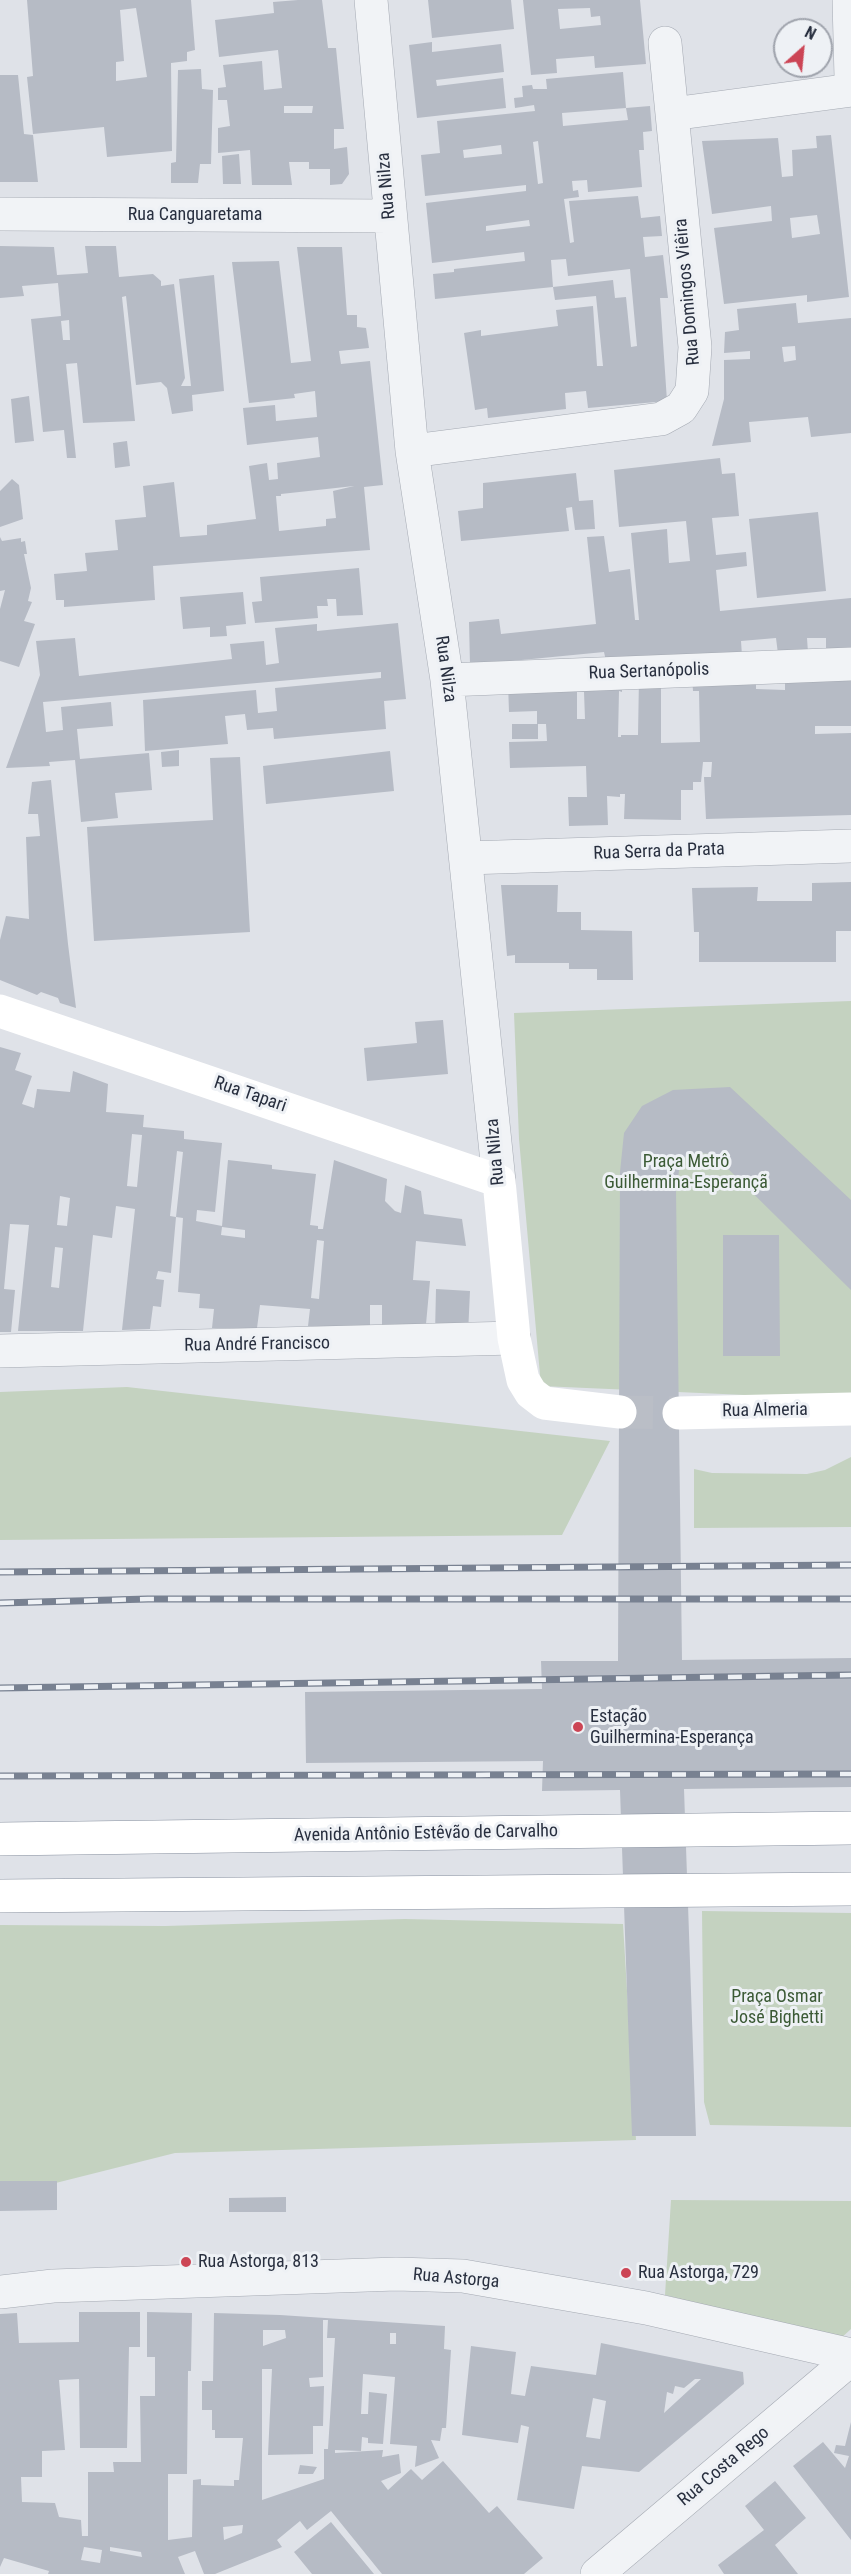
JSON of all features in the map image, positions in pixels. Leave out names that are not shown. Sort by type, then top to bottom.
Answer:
[{"type":"main road","name":"Rua Tapari","points":[[0,1011],[499,1181]]},
{"type":"main road","name":"Rua Nilza","points":[[499,1181],[514,1338]]},
{"type":"main road","points":[[514,1338],[523,1380],[531,1393],[544,1403],[620,1412]]},
{"type":"main road","name":"Rua Almeria","points":[[679,1413],[851,1409]]},
{"type":"main road","name":"Avenida Antônio Estêvão de Carvalho","points":[[0,1839],[851,1828]]},
{"type":"main road","points":[[0,1896],[851,1889]]},
{"type":"street","name":"Rua Nilza","points":[[371,0],[412,451],[447,680],[499,1181]]},
{"type":"street","points":[[849,0],[851,78]]},
{"type":"street","name":"Rua Domingos Viêira","points":[[412,451],[661,419],[681,408],[692,391],[695,347],[665,43]]},
{"type":"street","points":[[672,114],[851,90]]},
{"type":"street","name":"Rua Canguaretama","points":[[0,214],[390,216]]},
{"type":"street","name":"Rua Sertanópolis","points":[[447,680],[851,664]]},
{"type":"street","name":"Rua Serra da Prata","points":[[466,858],[851,846]]},
{"type":"street","name":"Rua André Francisco","points":[[0,1351],[514,1338]]},
{"type":"street","name":"Rua Astorga","points":[[0,2271],[53,2286]]},
{"type":"street","name":"Rua Astorga","points":[[0,2292],[53,2286],[396,2274],[463,2276],[646,2308],[851,2355]]},
{"type":"street","name":"Rua Costa Rego","points":[[597,2574],[851,2359]]},
{"type":"green space","name":"Praça Metrô Guilhermina-Esperançã","points":[[851,1001],[851,1396],[791,1397],[541,1386],[519,1139],[514,1013]]},
{"type":"green space","points":[[127,1387],[610,1441],[562,1535],[0,1540],[0,1392]]},
{"type":"green space","points":[[851,1457],[851,1527],[694,1528],[694,1469],[712,1473],[807,1474],[825,1470]]},
{"type":"green space","name":"Praça Osmar José Bighetti","points":[[702,1911],[851,1913],[851,2127],[710,2125],[704,2102]]},
{"type":"green space","points":[[405,1919],[623,1924],[636,2140],[175,2153],[0,2197],[0,1925],[165,1926]]},
{"type":"green space","points":[[671,2200],[851,2201],[851,2329],[839,2340],[665,2295]]},
{"type":"building","points":[[27,0],[191,0],[195,50],[187,52],[187,61],[171,63],[172,151],[107,157],[104,127],[33,134],[27,77],[33,76]],"holes":[[[136,8],[147,77],[116,81],[116,62],[124,61],[120,10]]]},
{"type":"building","points":[[322,0],[328,48],[336,48],[344,129],[334,129],[334,149],[347,147],[349,174],[342,184],[330,185],[330,169],[309,169],[309,162],[289,162],[292,185],[252,185],[250,150],[218,153],[218,128],[230,126],[227,100],[218,100],[218,88],[226,87],[223,65],[262,61],[264,90],[282,88],[278,50],[219,57],[215,20],[274,13],[273,2]],"holes":[[[284,106],[313,106],[312,113],[284,113]]]},
{"type":"building","points":[[428,0],[511,0],[514,29],[432,38]]},
{"type":"building","points":[[523,0],[640,0],[646,64],[595,68],[594,56],[556,59],[557,73],[531,75]],"holes":[[[590,8],[591,17],[600,16],[601,25],[560,29],[558,9]]]},
{"type":"building","points":[[432,42],[432,52],[501,44],[504,72],[436,80],[437,86],[503,78],[506,108],[417,118],[409,45]]},
{"type":"building","points":[[201,69],[202,89],[213,90],[211,164],[200,164],[198,183],[171,183],[171,163],[176,162],[178,70]]},
{"type":"building","points":[[623,72],[626,108],[650,106],[652,131],[643,132],[644,150],[639,150],[642,187],[588,192],[587,180],[572,181],[573,191],[578,190],[579,197],[564,199],[570,243],[574,242],[569,201],[638,196],[641,218],[660,216],[662,236],[643,237],[645,257],[663,255],[668,298],[660,298],[667,401],[588,408],[586,391],[565,393],[566,409],[488,418],[487,408],[475,410],[464,333],[481,330],[481,336],[558,326],[556,310],[593,306],[597,366],[603,366],[596,296],[555,300],[553,287],[435,299],[433,274],[454,272],[454,269],[525,261],[524,252],[432,263],[426,203],[526,191],[526,185],[425,196],[421,155],[440,153],[437,121],[535,111],[534,105],[515,108],[514,98],[523,97],[522,86],[532,85],[533,89],[547,89],[546,79]],"holes":[[[626,108],[628,120],[563,126],[562,113]],[[538,141],[543,183],[538,184],[533,142]],[[501,145],[502,154],[464,158],[463,150]],[[529,220],[530,226],[486,231],[486,226]],[[566,259],[568,276],[630,269],[637,346],[631,347],[626,297],[615,298],[613,280],[553,287],[551,260]]]},
{"type":"building","points":[[0,75],[18,75],[24,134],[33,135],[38,182],[0,182]]},
{"type":"building","points":[[831,135],[849,297],[807,302],[807,295],[724,304],[714,228],[772,221],[771,206],[712,214],[702,141],[778,138],[782,177],[793,176],[792,150],[817,148],[816,136]],"holes":[[[817,215],[820,234],[792,238],[790,218]]]},
{"type":"building","points":[[239,154],[241,184],[223,184],[222,156]]},
{"type":"building","points":[[0,246],[54,247],[57,275],[88,273],[85,246],[116,246],[119,277],[153,274],[161,281],[161,286],[174,284],[185,378],[181,386],[191,386],[179,279],[214,275],[224,391],[192,395],[193,411],[172,414],[167,388],[161,382],[136,385],[126,296],[122,297],[135,421],[83,423],[77,363],[66,364],[76,458],[67,458],[64,430],[43,432],[31,319],[61,316],[58,283],[22,286],[24,296],[0,298]],"holes":[[[69,320],[70,340],[63,340],[61,321]]]},
{"type":"building","points":[[297,247],[342,247],[347,315],[357,315],[357,327],[366,328],[369,348],[339,351],[341,364],[370,361],[383,485],[364,487],[370,550],[153,566],[155,600],[64,607],[64,600],[56,600],[54,574],[87,571],[85,553],[118,550],[115,520],[146,517],[143,486],[174,482],[180,537],[207,535],[207,525],[256,519],[249,466],[267,463],[269,480],[278,479],[277,463],[320,457],[318,437],[247,445],[243,408],[275,405],[276,421],[317,417],[315,391],[294,394],[295,398],[249,403],[232,262],[279,261],[291,363],[311,361]],"holes":[[[354,486],[333,491],[336,518],[326,519],[326,526],[279,531],[276,496]]]},
{"type":"building","points":[[796,303],[798,323],[851,318],[851,433],[811,437],[808,417],[749,422],[751,442],[712,446],[724,399],[724,360],[750,359],[750,351],[724,353],[725,332],[739,330],[737,309]],"holes":[[[795,346],[796,360],[784,362],[782,347]]]},
{"type":"building","points":[[29,396],[34,441],[15,443],[11,399]]},
{"type":"building","points":[[127,441],[130,466],[115,468],[113,443]]},
{"type":"building","points":[[720,458],[722,474],[735,473],[739,516],[712,518],[716,555],[746,552],[747,566],[716,570],[720,611],[851,598],[851,652],[826,652],[826,638],[807,638],[808,653],[778,654],[776,638],[741,641],[742,656],[606,661],[604,652],[470,665],[469,622],[499,619],[501,634],[596,624],[587,537],[604,536],[609,572],[630,569],[635,620],[639,620],[631,533],[667,529],[669,563],[690,561],[686,521],[619,527],[614,470]]},
{"type":"building","points":[[576,473],[579,501],[593,500],[595,529],[575,530],[572,507],[566,508],[569,531],[461,541],[458,511],[483,508],[483,483]]},
{"type":"building","points":[[12,479],[19,485],[23,519],[0,527],[0,491]]},
{"type":"building","points":[[818,512],[826,591],[757,598],[749,519]]},
{"type":"building","points":[[0,537],[2,541],[21,538],[21,542],[25,541],[27,554],[24,554],[31,588],[28,601],[32,602],[24,621],[35,624],[19,667],[0,661],[0,609],[5,590],[0,591]]},
{"type":"building","points":[[359,568],[363,615],[337,616],[336,599],[327,599],[328,606],[317,606],[318,618],[255,623],[252,602],[262,601],[260,577]]},
{"type":"building","points":[[243,592],[246,624],[226,626],[227,636],[210,637],[210,627],[183,629],[180,597]]},
{"type":"building","points":[[398,623],[406,699],[384,701],[386,729],[274,739],[273,728],[247,730],[245,714],[225,716],[228,744],[145,751],[143,700],[256,690],[258,713],[277,711],[275,688],[381,678],[381,672],[43,702],[46,732],[63,730],[61,707],[111,702],[113,726],[77,729],[80,759],[149,753],[152,790],[115,793],[118,818],[81,822],[75,760],[49,762],[50,766],[6,768],[40,675],[36,641],[75,638],[79,676],[232,659],[230,644],[264,641],[266,665],[279,663],[275,628],[317,624],[317,631]]},
{"type":"building","points":[[851,671],[851,726],[815,726],[815,734],[851,733],[851,815],[706,819],[704,777],[711,777],[712,762],[703,762],[701,782],[693,782],[693,790],[681,790],[681,820],[624,819],[625,794],[620,794],[620,797],[607,796],[608,825],[569,826],[568,797],[587,797],[586,766],[510,768],[509,742],[547,741],[546,724],[537,724],[537,711],[509,712],[508,683],[622,679],[622,692],[619,691],[618,737],[621,737],[621,735],[638,735],[639,678],[661,678],[661,743],[700,742],[699,691],[693,691],[692,676],[756,674],[756,689],[785,690],[785,674]],"holes":[[[577,692],[584,692],[585,719],[577,719]]]},
{"type":"building","points":[[512,724],[538,724],[538,739],[512,739]]},
{"type":"building","points":[[179,750],[179,766],[162,767],[161,752]]},
{"type":"building","points":[[390,751],[394,791],[266,804],[263,766]]},
{"type":"building","points":[[240,757],[250,932],[94,941],[87,827],[213,820],[210,758]]},
{"type":"building","points":[[51,780],[76,1008],[60,1003],[58,998],[41,992],[37,995],[0,980],[0,940],[6,916],[29,919],[26,837],[40,836],[38,814],[28,814],[32,782]]},
{"type":"building","points":[[851,882],[851,931],[836,931],[836,962],[699,962],[699,932],[694,932],[692,888],[758,887],[757,901],[812,901],[812,883]]},
{"type":"building","points":[[501,885],[558,885],[557,912],[581,912],[581,930],[632,931],[633,980],[597,980],[597,969],[569,969],[569,963],[515,963],[515,955],[507,956]]},
{"type":"building","points":[[443,1020],[448,1074],[367,1081],[364,1048],[417,1043],[415,1022]]},
{"type":"building","points":[[0,1047],[21,1053],[15,1070],[32,1076],[22,1104],[34,1108],[37,1089],[70,1092],[73,1071],[108,1084],[106,1112],[144,1115],[143,1127],[184,1131],[184,1139],[222,1143],[215,1212],[197,1210],[196,1221],[222,1226],[228,1160],[272,1165],[272,1169],[316,1174],[310,1225],[318,1226],[318,1229],[323,1229],[334,1160],[387,1179],[385,1201],[395,1211],[401,1213],[405,1185],[421,1191],[424,1214],[462,1219],[466,1246],[416,1241],[413,1280],[430,1281],[426,1324],[382,1325],[382,1305],[370,1305],[370,1326],[308,1326],[310,1309],[260,1305],[257,1328],[212,1328],[214,1309],[199,1308],[200,1294],[178,1292],[183,1218],[176,1217],[171,1273],[158,1271],[156,1279],[164,1280],[161,1307],[153,1306],[150,1329],[122,1330],[135,1209],[116,1206],[112,1238],[93,1235],[83,1331],[18,1331],[29,1225],[10,1224],[4,1289],[15,1290],[11,1332],[0,1332]],"holes":[[[132,1134],[142,1135],[137,1187],[127,1186]],[[177,1151],[183,1152],[176,1217],[170,1216]],[[60,1196],[70,1198],[67,1226],[57,1225]],[[222,1227],[245,1230],[245,1238],[221,1235]],[[317,1240],[324,1241],[319,1299],[311,1298]],[[55,1247],[63,1248],[59,1288],[51,1287]]]},
{"type":"building","points":[[730,1087],[851,1200],[851,1290],[713,1154],[697,1153],[681,1158],[676,1190],[682,1660],[851,1658],[851,1787],[684,1789],[696,2136],[632,2136],[620,1790],[542,1791],[543,1761],[306,1763],[305,1692],[542,1689],[541,1661],[618,1661],[620,1172],[624,1133],[642,1106],[673,1090]]},
{"type":"building","points":[[723,1235],[779,1235],[780,1356],[723,1356]]},
{"type":"building","points":[[436,1289],[470,1291],[468,1334],[435,1333]]},
{"type":"building","points":[[0,2181],[57,2181],[57,2210],[0,2211]]},
{"type":"building","points":[[286,2197],[286,2212],[229,2212],[229,2198]]},
{"type":"building","points":[[79,2312],[140,2312],[140,2347],[129,2347],[127,2448],[80,2448],[79,2379],[59,2380],[65,2450],[42,2451],[42,2477],[21,2477],[22,2502],[55,2503],[59,2517],[81,2520],[82,2536],[88,2536],[88,2472],[114,2472],[113,2462],[141,2462],[140,2396],[155,2396],[155,2357],[147,2357],[147,2312],[192,2313],[191,2371],[188,2371],[187,2474],[168,2474],[168,2540],[192,2537],[193,2480],[201,2479],[201,2485],[234,2486],[234,2480],[239,2480],[243,2438],[215,2438],[215,2430],[212,2430],[212,2410],[202,2410],[202,2381],[213,2381],[214,2313],[280,2315],[445,2326],[444,2349],[451,2350],[446,2428],[442,2428],[440,2441],[431,2440],[439,2458],[415,2467],[417,2446],[390,2444],[395,2377],[363,2374],[361,2414],[368,2414],[369,2392],[387,2394],[383,2444],[368,2443],[368,2438],[362,2437],[361,2451],[335,2450],[335,2453],[383,2450],[382,2457],[399,2454],[401,2473],[381,2481],[388,2490],[411,2469],[422,2480],[443,2461],[489,2513],[497,2506],[543,2558],[524,2574],[382,2574],[331,2511],[307,2530],[300,2521],[277,2540],[282,2547],[215,2574],[204,2574],[195,2551],[178,2557],[185,2574],[48,2574],[49,2571],[4,2558],[0,2567],[0,2314],[17,2313],[19,2343],[79,2342]],"holes":[[[323,2320],[328,2320],[327,2338],[335,2338],[328,2449],[324,2449],[324,2479],[262,2500],[262,2369],[272,2369],[268,2455],[313,2454],[313,2426],[323,2426],[324,2386],[310,2387],[309,2378],[323,2377]],[[263,2330],[285,2330],[286,2338],[263,2346]],[[390,2333],[396,2333],[396,2344],[390,2344]],[[243,2525],[242,2533],[224,2540],[223,2527]],[[84,2547],[102,2550],[100,2563],[81,2560]],[[110,2547],[141,2552],[142,2557],[110,2551]]]},
{"type":"building","points":[[601,2343],[743,2372],[744,2384],[639,2472],[582,2466],[574,2509],[517,2500],[529,2427],[521,2425],[518,2443],[462,2435],[471,2346],[516,2352],[511,2394],[525,2396],[531,2366],[596,2375]],"holes":[[[695,2379],[701,2379],[664,2413],[667,2392],[673,2394],[675,2386],[684,2388]],[[593,2398],[606,2401],[600,2439],[586,2437]]]},
{"type":"building","points":[[851,2422],[851,2540],[793,2466],[823,2442],[845,2468],[849,2456],[834,2453],[836,2445],[845,2446]]},
{"type":"building","points":[[300,2465],[317,2467],[313,2474],[298,2474]]},
{"type":"building","points":[[775,2481],[806,2518],[775,2545],[798,2574],[724,2574],[718,2565],[764,2530],[745,2506]]},
{"type":"building","points":[[331,2522],[374,2574],[312,2574],[294,2552]]},
{"type":"tunnel","points":[[620,1412],[679,1413]]},
{"type":"railway","points":[[0,1572],[851,1565]]},
{"type":"railway","points":[[0,1603],[148,1599],[851,1599]]},
{"type":"railway","points":[[0,1688],[851,1675]]},
{"type":"railway","points":[[0,1776],[851,1774]]},
{"type":"place","name":"Estação Guilhermina-Esperança","points":[[578,1727]]},
{"type":"place","name":"Rua Astorga, 813","points":[[186,2262]]},
{"type":"place","name":"Rua Astorga, 729","points":[[626,2273]]}]
